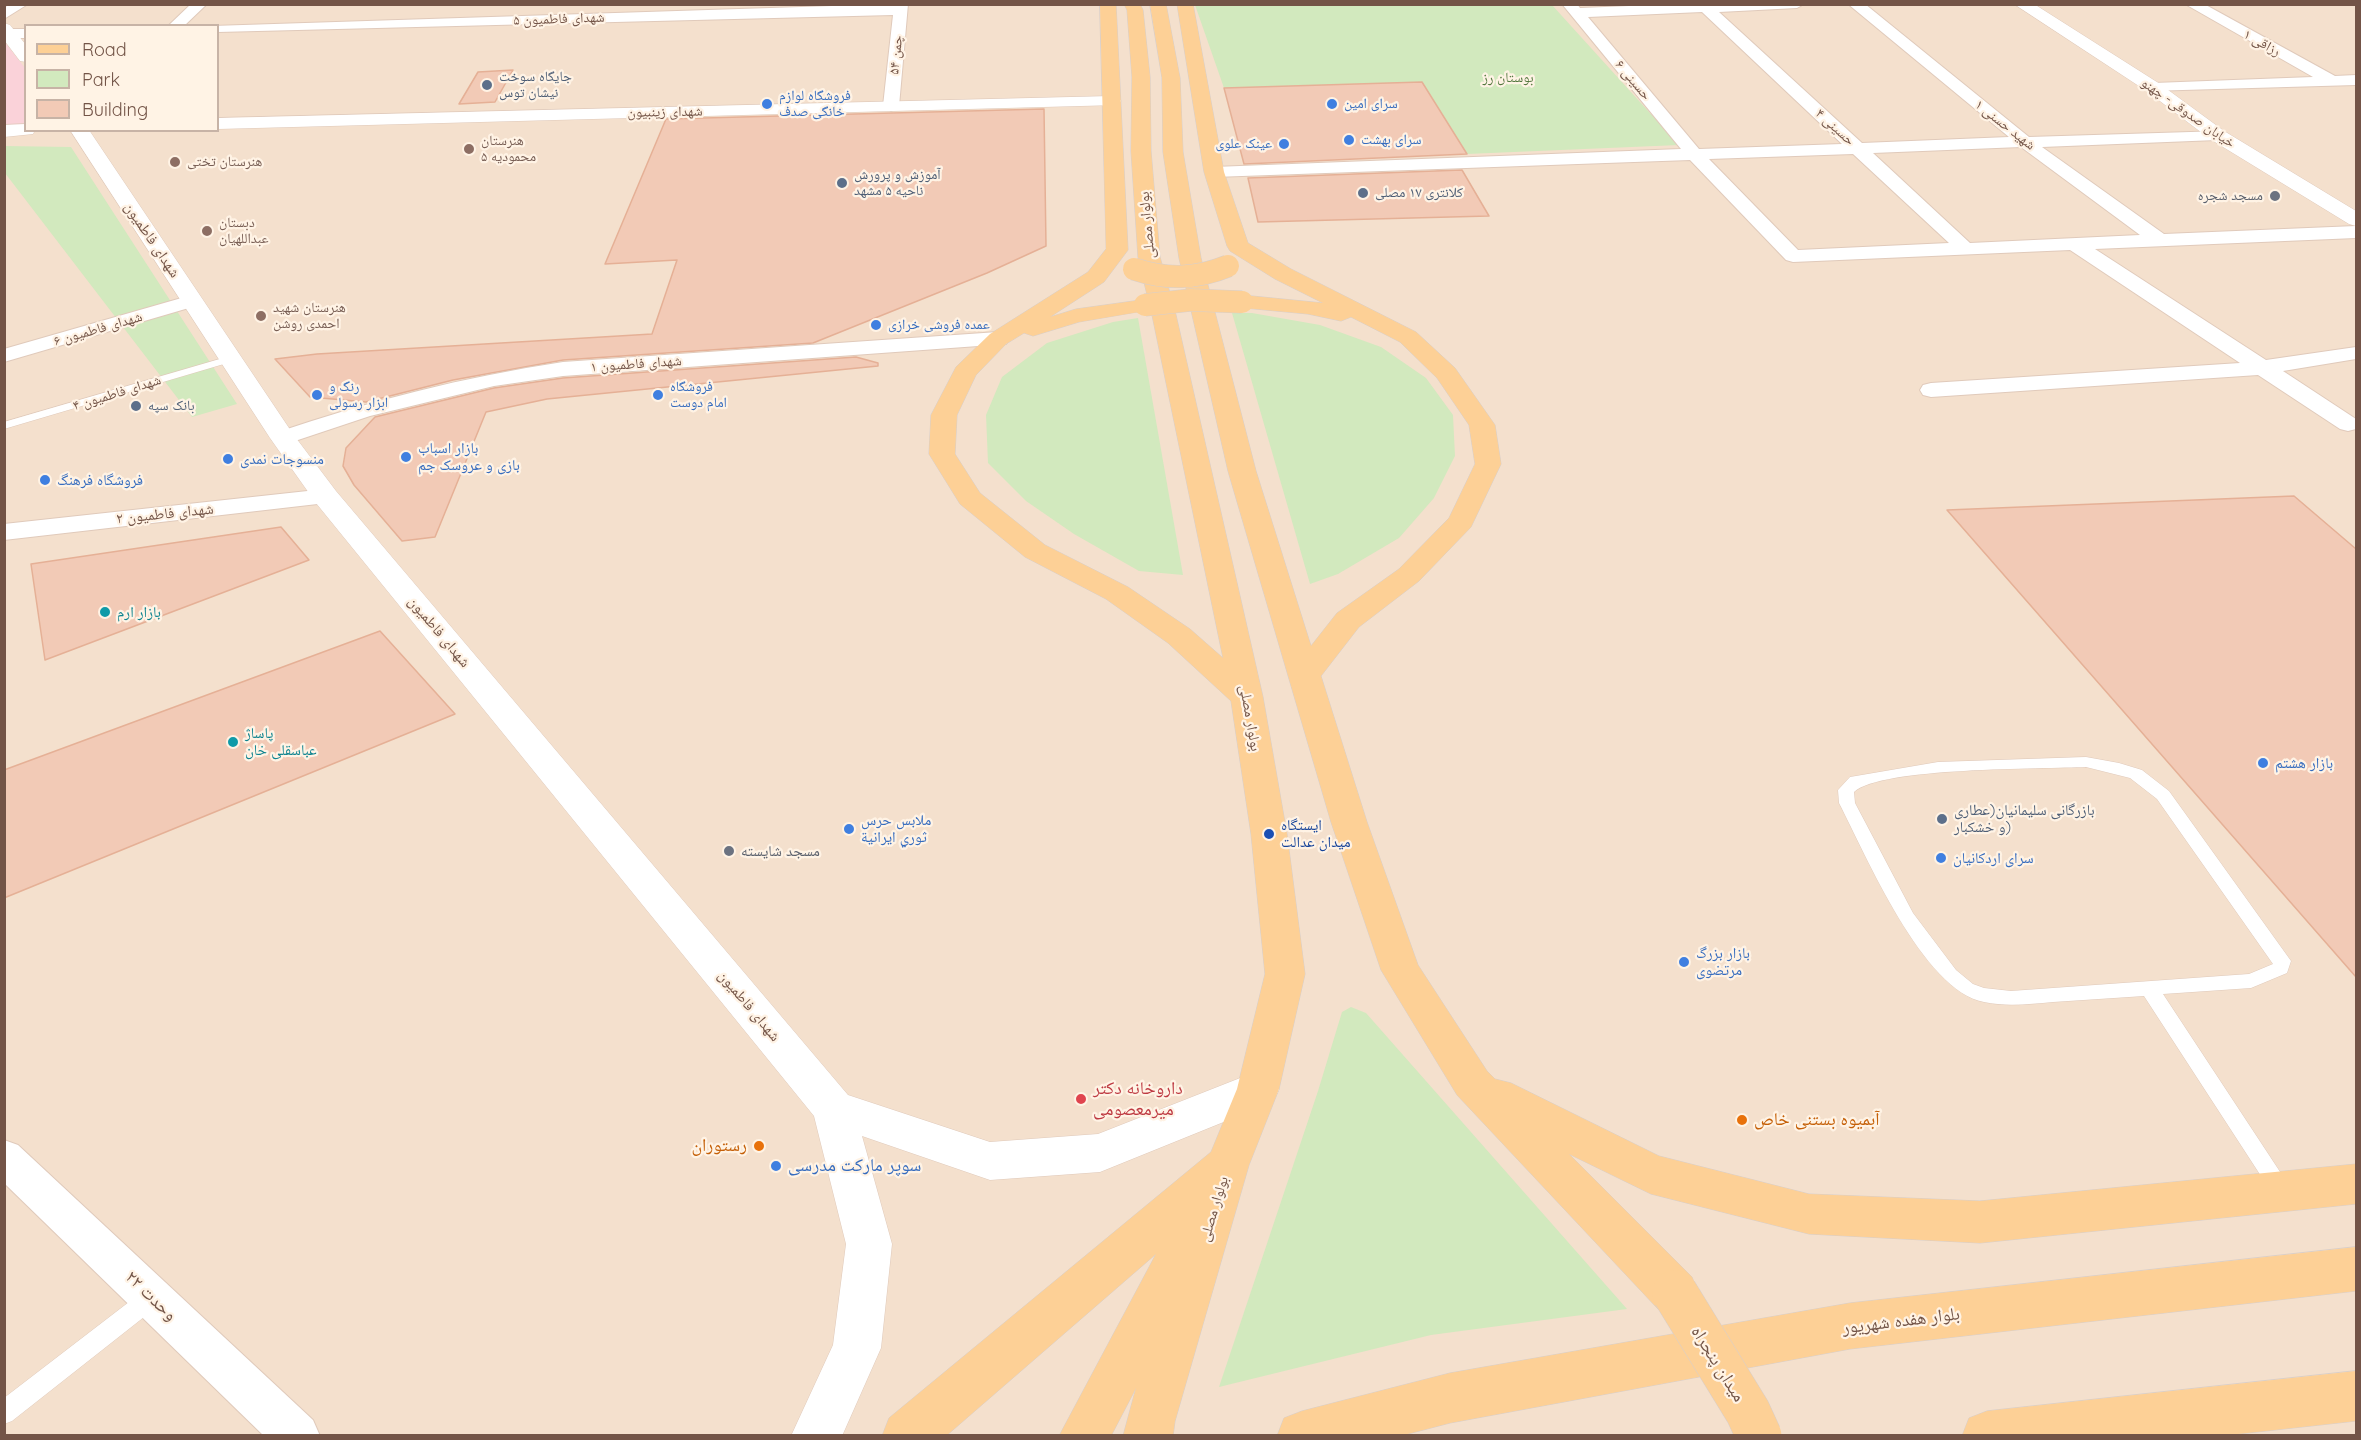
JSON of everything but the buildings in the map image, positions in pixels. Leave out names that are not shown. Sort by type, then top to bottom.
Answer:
[{"type":"main road","points":[[1108,4],[1117,250],[1096,277],[998,339],[965,372],[944,415],[942,454],[970,498],[1035,551],[1117,592],[1179,636],[1247,697]]},
{"type":"main road","name":"بولوار مصلی","points":[[1132,4],[1135,10],[1141,77],[1142,151],[1149,258],[1164,315],[1247,697],[1269,834],[1284,974],[1258,1089],[1227,1165],[1149,1428]]},
{"type":"main road","points":[[1158,4],[1171,78],[1173,152],[1190,258],[1242,471],[1349,822],[1400,970],[1472,1083],[1650,1174],[1809,1214],[1980,1222],[2356,1184]]},
{"type":"main road","points":[[1185,4],[1214,172],[1233,256]]},
{"type":"main road","points":[[1117,250],[1134,269],[1156,277],[1183,279],[1209,275],[1233,256]]},
{"type":"main road","points":[[1233,256],[1283,274],[1408,337],[1446,373],[1482,424],[1488,464],[1461,521],[1409,575],[1348,620],[1304,676]]},
{"type":"main road","points":[[998,339],[1076,316],[1191,300],[1308,307],[1375,321]]},
{"type":"main road","name":"میدان پنجراه","points":[[1472,1083],[1675,1293],[1748,1412],[1759,1436]]},
{"type":"main road","points":[[907,1436],[1227,1165]]},
{"type":"main road","points":[[1084,1436],[1227,1165]]},
{"type":"main road","name":"بلوار هفده شهریور","points":[[1302,1436],[1450,1398],[1850,1326],[2356,1269]]},
{"type":"main road","points":[[1987,1436],[2356,1396]]},
{"type":"street","points":[[4,15],[21,4]]},
{"type":"street","points":[[177,24],[200,4]]},
{"type":"street","points":[[535,20],[546,4]]},
{"type":"street","points":[[1573,9],[1797,4]]},
{"type":"street","name":"شهید حسنی ۱","points":[[1855,4],[2026,143],[2159,240]]},
{"type":"street","name":"خیابان صدوقی- چهنو","points":[[2022,4],[2154,88],[2217,135],[2356,220]]},
{"type":"street","name":"رزاقی ۱","points":[[2192,4],[2356,94]]},
{"type":"street","name":"حسینی ۴","points":[[1704,6],[1967,250]]},
{"type":"street","name":"شهدای فاطمیون ۵","points":[[219,28],[535,20],[715,10],[901,7]]},
{"type":"street","name":"چمن ۵۴","points":[[891,106],[901,7]]},
{"type":"street","name":"حسینی ۶","points":[[1573,9],[1696,156],[1793,256],[2356,232]]},
{"type":"street","points":[[355,25],[368,11]]},
{"type":"street","points":[[11,32],[24,54]]},
{"type":"street","points":[[2154,88],[2356,80]]},
{"type":"street","name":"شهدای زینبیون","points":[[219,124],[1112,101]]},
{"type":"street","points":[[4,131],[24,130]]},
{"type":"street","name":"شهدای فاطمیون","points":[[80,132],[283,438],[326,496],[833,1108],[870,1244],[857,1348],[816,1436]]},
{"type":"street","points":[[1214,172],[2217,135]]},
{"type":"street","points":[[2074,244],[2348,424]]},
{"type":"street","name":"شهدای فاطمیون ۶","points":[[4,356],[192,301]]},
{"type":"street","name":"شهدای فاطمیون ۱","points":[[283,438],[362,411],[494,380],[563,369],[998,339]]},
{"type":"street","points":[[1931,390],[2260,368],[2356,353]]},
{"type":"street","name":"شهدای فاطمیون ۲","points":[[4,532],[326,496]]},
{"type":"street","points":[[833,1108],[990,1161],[1100,1153],[1258,1089]]},
{"type":"street","name":"وحدت ۲۲","points":[[4,1157],[297,1436]]},
{"type":"lane","name":"شهدای فاطمیون ۴","points":[[4,426],[230,359]]},
{"type":"lane","points":[[2086,762],[2119,768],[2136,774],[2163,795],[2282,961],[2281,968],[2275,972],[2251,981],[2149,988],[2011,998],[1983,995],[1967,989],[1950,975],[1907,917],[1847,803],[1846,790],[1856,781],[1938,767],[2086,762]]},
{"type":"lane","points":[[2149,988],[2283,1192]]},
{"type":"lane","points":[[4,1413],[152,1297]]},
{"type":"shaded area","points":[[5,5],[2356,5],[2356,1435],[5,1435]]},
{"type":"shaded area","points":[[4,41],[24,67],[24,131],[5,132]]},
{"type":"green space","name":"بوستان رز","points":[[1195,5],[1552,5],[1679,145],[1467,154],[1422,82],[1224,88]]},
{"type":"green space","points":[[5,146],[71,147],[237,404],[192,417],[5,173]]},
{"type":"green space","points":[[1232,313],[1252,313],[1320,325],[1381,347],[1426,378],[1453,415],[1455,456],[1434,498],[1399,538],[1338,574],[1310,584]]},
{"type":"green space","points":[[1138,318],[1183,575],[1139,571],[1074,534],[1026,501],[988,463],[986,415],[1002,377],[1047,343],[1113,322]]},
{"type":"green space","points":[[1351,1007],[1366,1013],[1627,1309],[1431,1335],[1219,1387],[1318,1091],[1342,1012]]},
{"type":"place","name":"جایگاه سوخت نیشان توس","points":[[487,85]]},
{"type":"place","name":"فروشگاه لوازم خانگی صدف","points":[[767,104]]},
{"type":"place","name":"سرای امین","points":[[1332,104]]},
{"type":"place","name":"سرای بهشت","points":[[1349,140]]},
{"type":"place","name":"عینک علوی","points":[[1284,144]]},
{"type":"place","name":"هنرستان محمودیه ۵","points":[[469,149]]},
{"type":"place","name":"هنرستان تختی","points":[[175,162]]},
{"type":"place","name":"آموزش و پرورش ناحیه ۵ مشهد","points":[[842,183]]},
{"type":"place","name":"کلانتری ۱۷ مصلی","points":[[1363,193]]},
{"type":"place","name":"مسجد شجره","points":[[2275,196]]},
{"type":"place","name":"دبستان عبداللهیان","points":[[207,231]]},
{"type":"place","name":"هنرستان شهید احمدی روشن","points":[[261,316]]},
{"type":"place","name":"عمده فروشی خرازی","points":[[876,325]]},
{"type":"place","name":"رنگ و ابزار رسولی","points":[[317,395]]},
{"type":"place","name":"فروشگاه امام دوست","points":[[658,395]]},
{"type":"place","name":"بانک سپه","points":[[136,406]]},
{"type":"place","name":"بازار اسباب بازی و عروسک جم","points":[[406,457]]},
{"type":"place","name":"منسوجات نمدی","points":[[228,459]]},
{"type":"place","name":"فروشگاه فرهنگ","points":[[45,480]]},
{"type":"place","name":"بازار ارم","points":[[105,612]]},
{"type":"place","name":"پاساژ عباسقلی خان","points":[[233,742]]},
{"type":"place","name":"بازار هشتم","points":[[2263,763]]},
{"type":"place","name":"بازرگانی سلیمانیان(عطاری و خشکبار)","points":[[1942,819]]},
{"type":"place","name":"ملابس حرس ثوري ايرانية","points":[[849,829]]},
{"type":"place","name":"ایستگاه میدان عدالت","points":[[1269,834]]},
{"type":"place","name":"مسجد شایسته","points":[[729,851]]},
{"type":"place","name":"سرای اردکانیان","points":[[1941,858]]},
{"type":"place","name":"بازار بزرگ مرتضوی","points":[[1684,962]]},
{"type":"place","name":"داروخانه دکتر میرمعصومی","points":[[1081,1099]]},
{"type":"place","name":"آبمیوه بستنی خاص","points":[[1742,1120]]},
{"type":"place","name":"رستوران","points":[[759,1146]]},
{"type":"place","name":"سوپر مارکت مدرسی","points":[[776,1166]]}]
